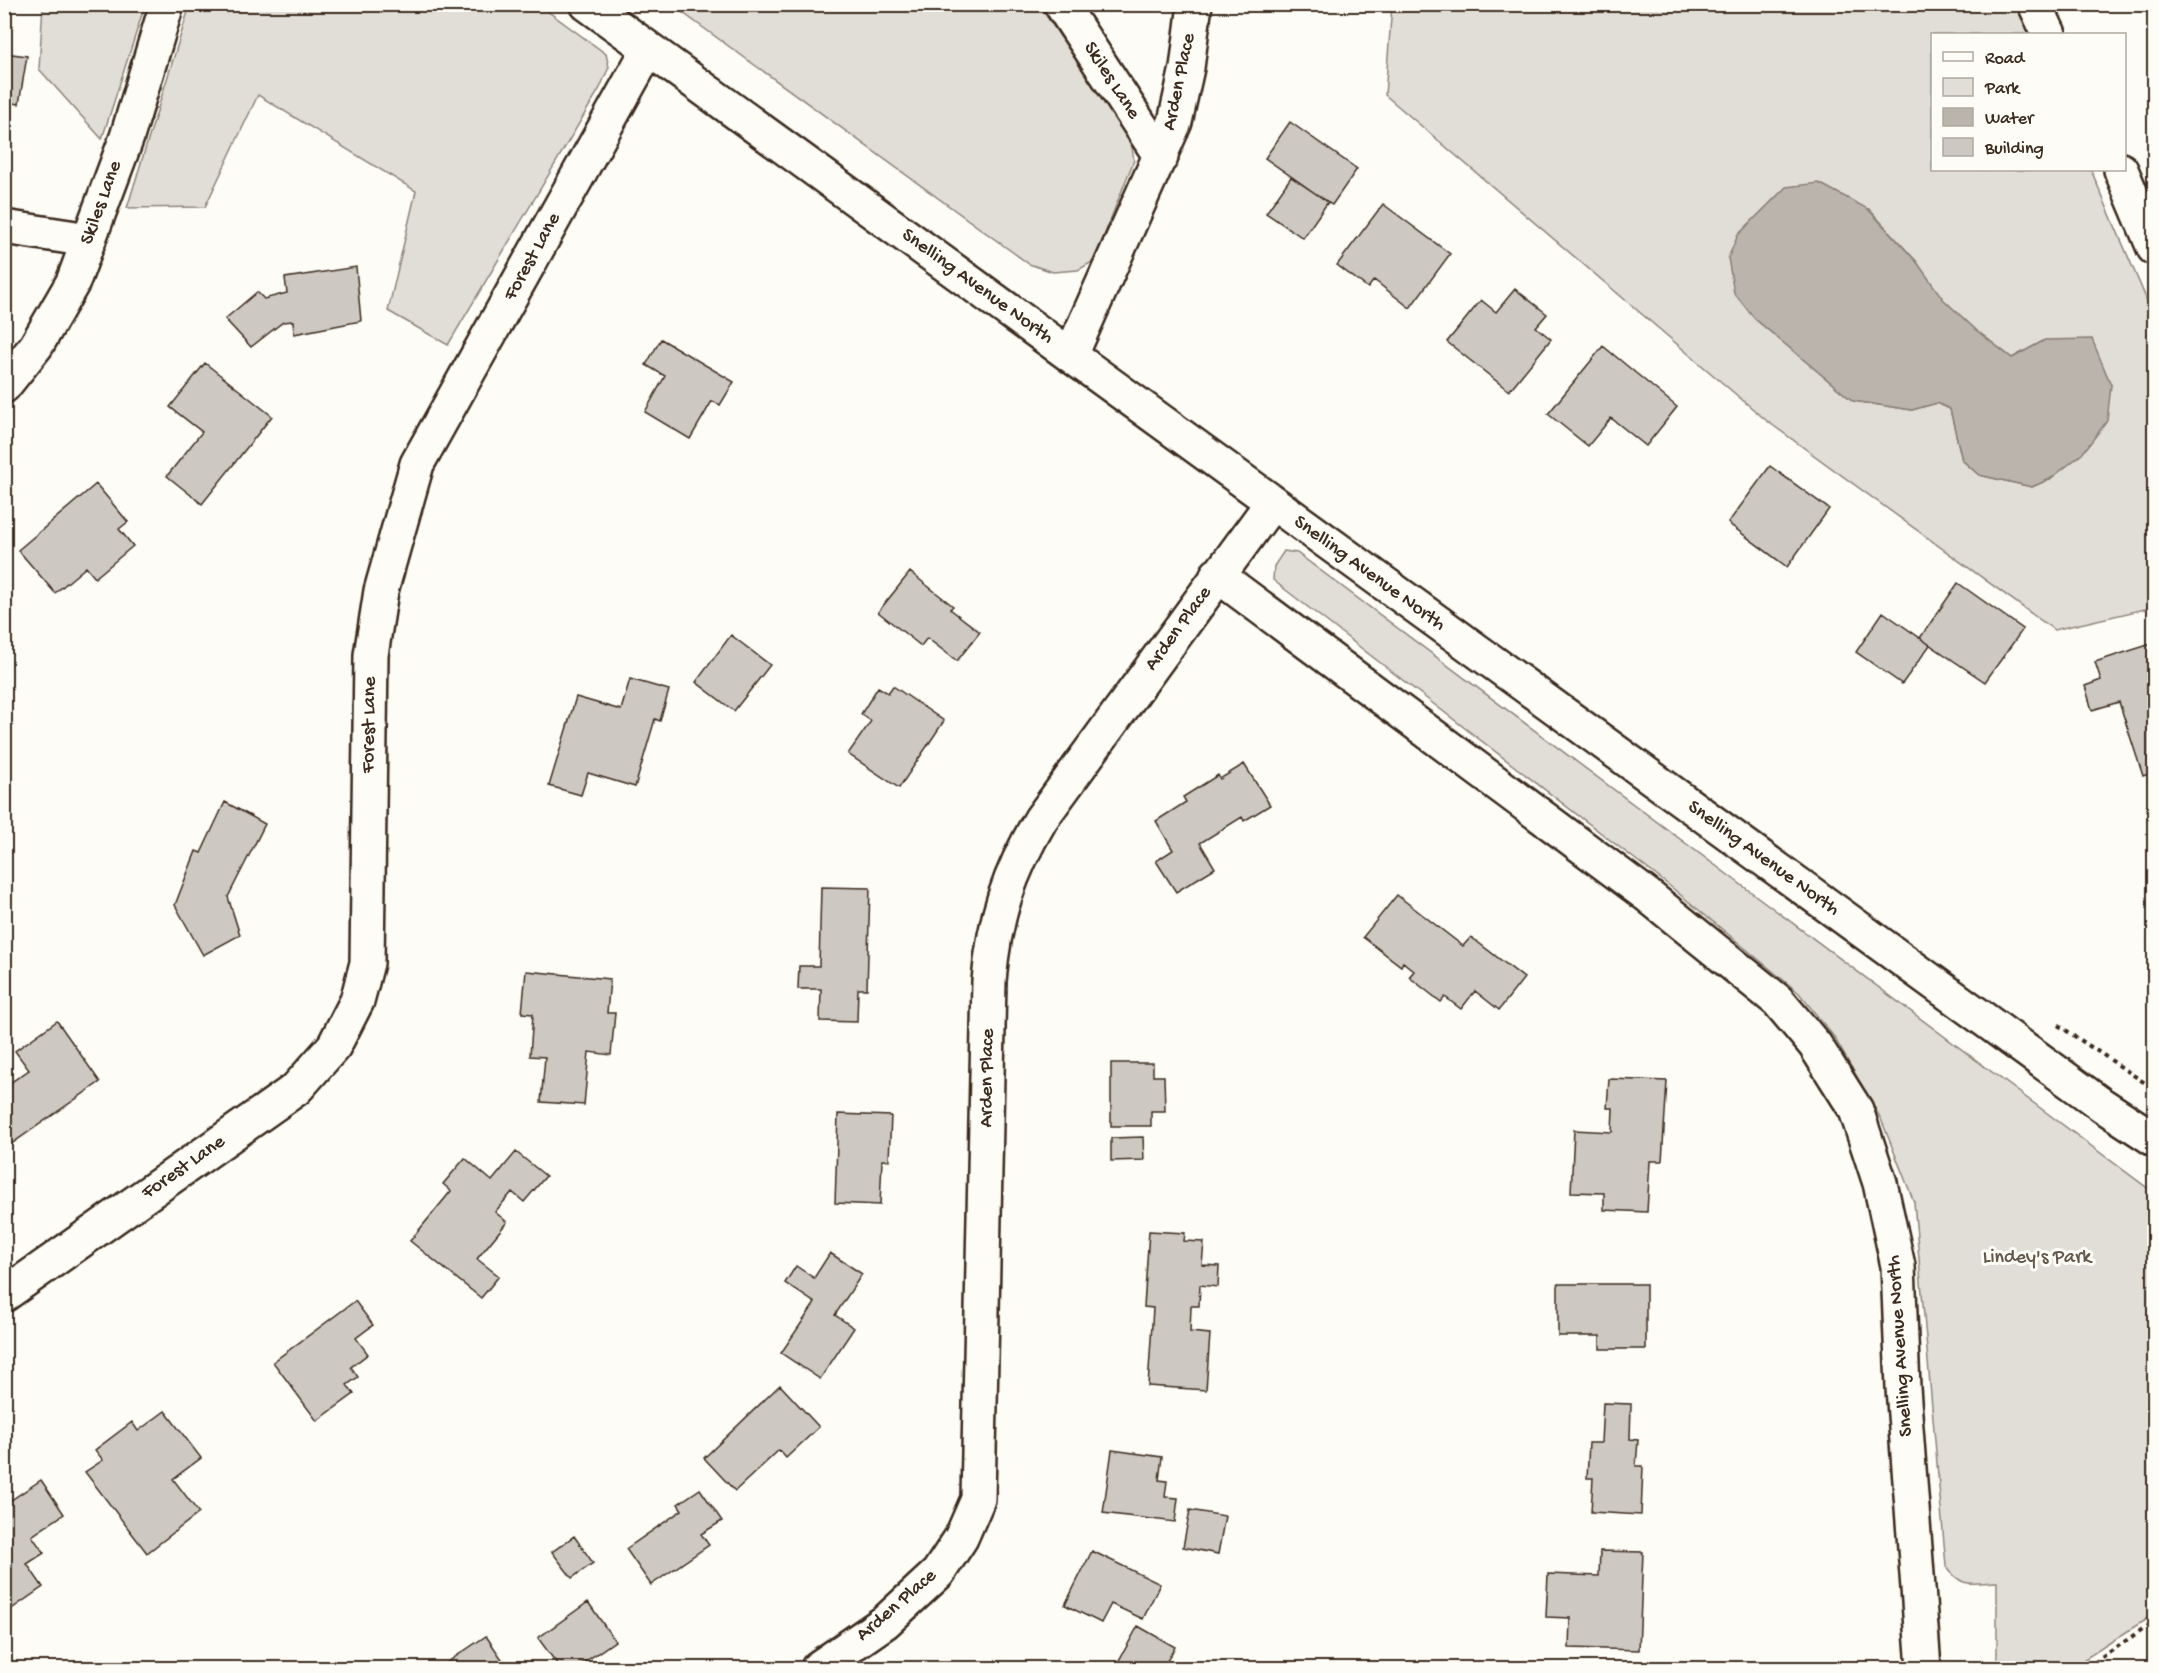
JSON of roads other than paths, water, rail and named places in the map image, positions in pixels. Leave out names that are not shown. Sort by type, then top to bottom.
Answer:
[{"type":"street","name":"Skiles Lane","points":[[4,386],[36,346],[73,282],[127,137],[167,4]]},
{"type":"street","name":"Snelling Avenue North","points":[[587,4],[1071,355],[1271,504],[2093,1098],[2154,1139]]},
{"type":"street","name":"Skiles Lane","points":[[1061,4],[1161,157]]},
{"type":"street","name":"Arden Place","points":[[1071,355],[1175,122],[1187,68],[1195,4]]},
{"type":"street","points":[[2036,4],[2049,33]]},
{"type":"street","name":"Forest Lane","points":[[4,1294],[296,1089],[334,1046],[357,1001],[367,963],[371,655],[381,591],[404,505],[417,464],[648,50]]},
{"type":"street","points":[[2121,171],[2154,248]]},
{"type":"street","points":[[4,227],[89,240]]},
{"type":"street","name":"Arden Place","points":[[818,1668],[885,1622],[938,1573],[961,1538],[978,1498],[992,942],[1017,860],[1041,819],[1271,504]]},
{"type":"street","name":"Snelling Avenue North","points":[[1217,576],[1647,895],[1778,1001],[1815,1045],[1856,1110],[1880,1183],[1898,1266],[1903,1388],[1924,1668]]},
{"type":"water","points":[[1819,183],[1868,209],[1916,261],[1943,299],[1976,330],[2012,358],[2045,340],[2092,339],[2111,385],[2107,421],[2082,454],[2050,479],[2032,487],[1979,475],[1962,460],[1950,409],[1937,403],[1912,410],[1853,401],[1755,319],[1734,293],[1728,258],[1738,235],[1786,187]]},
{"type":"park label","name":"Lindey's Park","points":[[2037,1258]]}]
